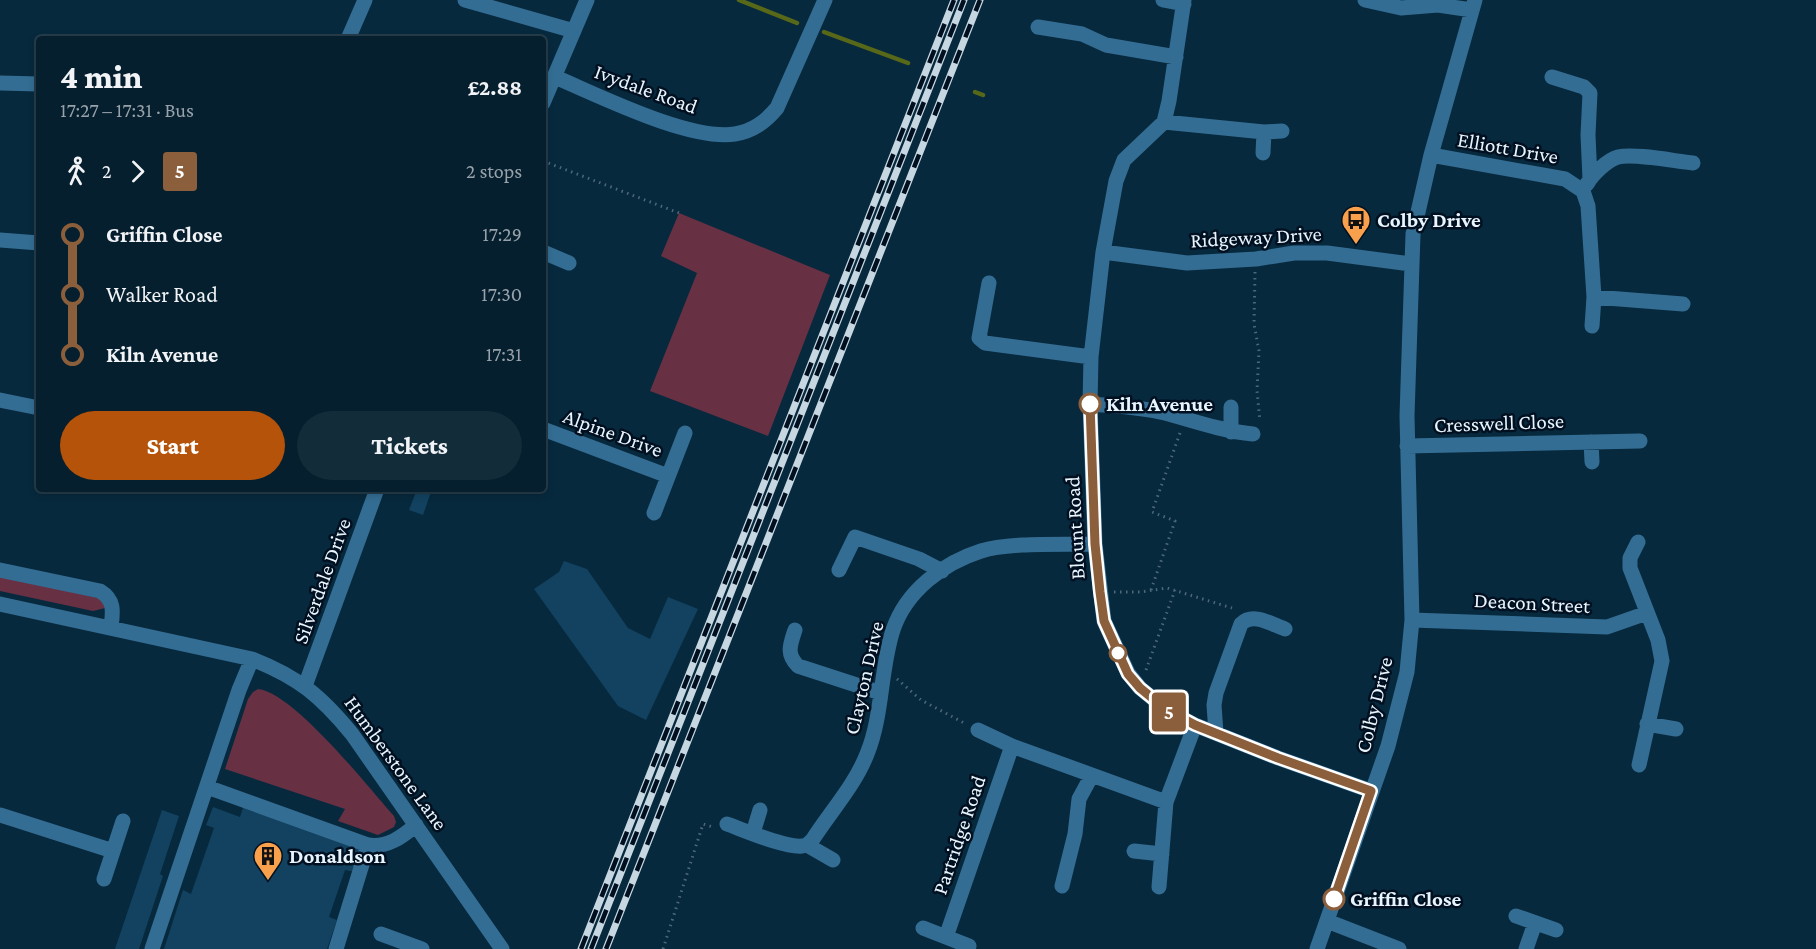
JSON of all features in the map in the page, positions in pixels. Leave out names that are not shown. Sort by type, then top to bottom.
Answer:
[{"type":"street","points":[[349,36],[365,0]]},
{"type":"street","points":[[465,0],[574,31]]},
{"type":"street","points":[[546,96],[586,0]]},
{"type":"street","name":"Ivydale Road","points":[[555,77],[645,116],[695,131],[733,134],[750,130],[766,121],[777,108],[825,0]]},
{"type":"street","points":[[1163,0],[1184,2],[1164,122],[1264,132],[1282,131]]},
{"type":"street","points":[[1365,0],[1401,8],[1473,5]]},
{"type":"street","name":"Colby Drive","points":[[1317,949],[1395,725],[1407,672],[1412,620],[1407,446],[1413,234],[1431,155],[1473,5]]},
{"type":"street","points":[[1038,27],[1082,34],[1106,45],[1176,57]]},
{"type":"street","points":[[1552,77],[1584,87],[1590,93],[1586,185],[1594,297],[1592,326]]},
{"type":"street","points":[[0,83],[36,84]]},
{"type":"street","name":"Blount Road","points":[[1164,122],[1124,160],[1116,181],[1103,252],[1091,357],[1090,404],[1095,544],[1104,621],[1128,674],[1140,688],[1167,710],[1195,725],[1278,758],[1371,791]]},
{"type":"street","points":[[1263,153],[1264,132]]},
{"type":"street","name":"Elliott Drive","points":[[1431,155],[1565,179],[1586,185]]},
{"type":"street","points":[[1586,185],[1617,157],[1634,156],[1693,163]]},
{"type":"street","points":[[1671,160],[1671,176]]},
{"type":"street","points":[[0,240],[36,243]]},
{"type":"street","name":"Ridgeway Drive","points":[[1103,252],[1187,263],[1256,259],[1294,253],[1327,253],[1411,264]]},
{"type":"street","points":[[546,253],[569,263]]},
{"type":"street","points":[[989,284],[979,338],[985,343],[1091,357]]},
{"type":"street","points":[[1594,297],[1666,311],[1683,304]]},
{"type":"street","points":[[0,400],[36,407]]},
{"type":"street","points":[[1090,404],[1164,413],[1231,432],[1253,434]]},
{"type":"street","points":[[1231,407],[1231,432]]},
{"type":"street","name":"Alpine Drive","points":[[546,430],[668,476]]},
{"type":"street","points":[[654,513],[685,433]]},
{"type":"street","name":"Cresswell Close","points":[[1591,441],[1592,462]]},
{"type":"street","name":"Cresswell Close","points":[[1407,446],[1640,441]]},
{"type":"street","name":"Silverdale Drive","points":[[305,686],[376,492]]},
{"type":"street","points":[[839,570],[855,537],[919,559],[942,571]]},
{"type":"street","points":[[1638,542],[1630,558],[1630,568],[1633,581],[1641,594],[1658,640],[1662,661],[1640,765]]},
{"type":"street","name":"Clayton Drive","points":[[807,845],[853,781],[867,756],[875,731],[894,629],[908,600],[929,578],[981,551],[1002,547],[1095,544]]},
{"type":"street","points":[[0,570],[100,591],[106,595],[113,606],[111,627]]},
{"type":"street","name":"Humberstone Lane","points":[[0,604],[252,658],[289,675],[330,707],[352,734],[498,943]]},
{"type":"street","name":"Deacon Street","points":[[1412,620],[1608,627],[1647,613]]},
{"type":"street","points":[[1216,733],[1214,705],[1216,693],[1240,624],[1254,618],[1285,629]]},
{"type":"street","points":[[795,630],[789,648],[791,659],[798,666],[881,693]]},
{"type":"street","points":[[152,949],[239,690],[252,658]]},
{"type":"street","points":[[1647,724],[1676,729]]},
{"type":"street","points":[[1159,887],[1166,802],[1195,725]]},
{"type":"street","points":[[978,730],[1012,746],[1166,802]]},
{"type":"street","name":"Partridge Road","points":[[946,937],[1012,746]]},
{"type":"street","points":[[1062,886],[1075,834],[1080,799],[1092,775]]},
{"type":"street","points":[[207,788],[368,845],[383,845],[402,837],[416,825]]},
{"type":"street","points":[[753,833],[760,810]]},
{"type":"street","points":[[0,815],[113,851]]},
{"type":"street","points":[[104,879],[123,821]]},
{"type":"street","points":[[727,824],[786,844],[800,847],[807,845],[833,860]]},
{"type":"street","points":[[336,949],[368,845]]},
{"type":"street","points":[[1134,851],[1162,854]]},
{"type":"street","points":[[1516,916],[1556,930]]},
{"type":"street","points":[[1327,921],[1400,949]]},
{"type":"street","points":[[1526,949],[1535,923]]},
{"type":"street","points":[[923,928],[969,945]]},
{"type":"street","points":[[381,934],[422,949]]},
{"type":"street","points":[[482,949],[498,943]]},
{"type":"path","points":[[546,162],[679,213]]},
{"type":"path","points":[[1253,434],[1261,427],[1257,391],[1259,351],[1254,324],[1256,259]]},
{"type":"path","points":[[1151,590],[1175,521],[1152,512],[1185,420]]},
{"type":"path","points":[[1100,592],[1140,592],[1160,588],[1175,590],[1232,608]]},
{"type":"path","points":[[1140,688],[1175,590]]},
{"type":"path","points":[[885,668],[921,700],[978,730]]},
{"type":"path","points":[[663,949],[703,824],[724,829],[727,824]]},
{"type":"shaded area","points":[[679,213],[830,275],[768,436],[650,391],[697,273],[661,256]]},
{"type":"shaded area","points":[[0,576],[103,599],[105,608],[93,611],[0,591]]},
{"type":"shaded area","points":[[258,689],[273,694],[291,706],[330,743],[394,816],[396,822],[394,827],[378,835],[338,821],[345,809],[225,769],[248,699]]},
{"type":"building","points":[[416,492],[431,492],[423,515],[409,510]]},
{"type":"building","points":[[564,561],[587,569],[628,628],[650,639],[668,597],[698,609],[646,720],[618,706],[534,589],[559,572]]},
{"type":"building","name":"Donaldson","points":[[244,805],[364,846],[356,872],[345,870],[329,917],[337,920],[327,949],[164,949],[183,890],[191,894],[214,828],[206,825],[213,807],[240,817]]},
{"type":"building","points":[[162,810],[179,816],[160,874],[163,876],[139,949],[115,949]]},
{"type":"waterway","points":[[739,0],[797,23]]},
{"type":"waterway","points":[[824,32],[908,63]]},
{"type":"waterway","points":[[975,92],[983,95]]},
{"type":"railway","points":[[581,949],[954,0]]},
{"type":"railway","points":[[591,949],[964,0]]},
{"type":"railway","points":[[606,949],[980,0]]},
{"type":"bus line","name":"5","points":[[1090,404],[1095,544],[1104,621],[1128,674],[1140,688],[1167,710],[1195,725],[1371,791],[1334,899]]},
{"type":"place","name":"Colby Drive","points":[[1356,246]]},
{"type":"place","name":"Kiln Avenue","points":[[1090,404]]},
{"type":"place","name":"Donaldson","points":[[268,882]]},
{"type":"place","name":"Griffin Close","points":[[1334,899]]}]
